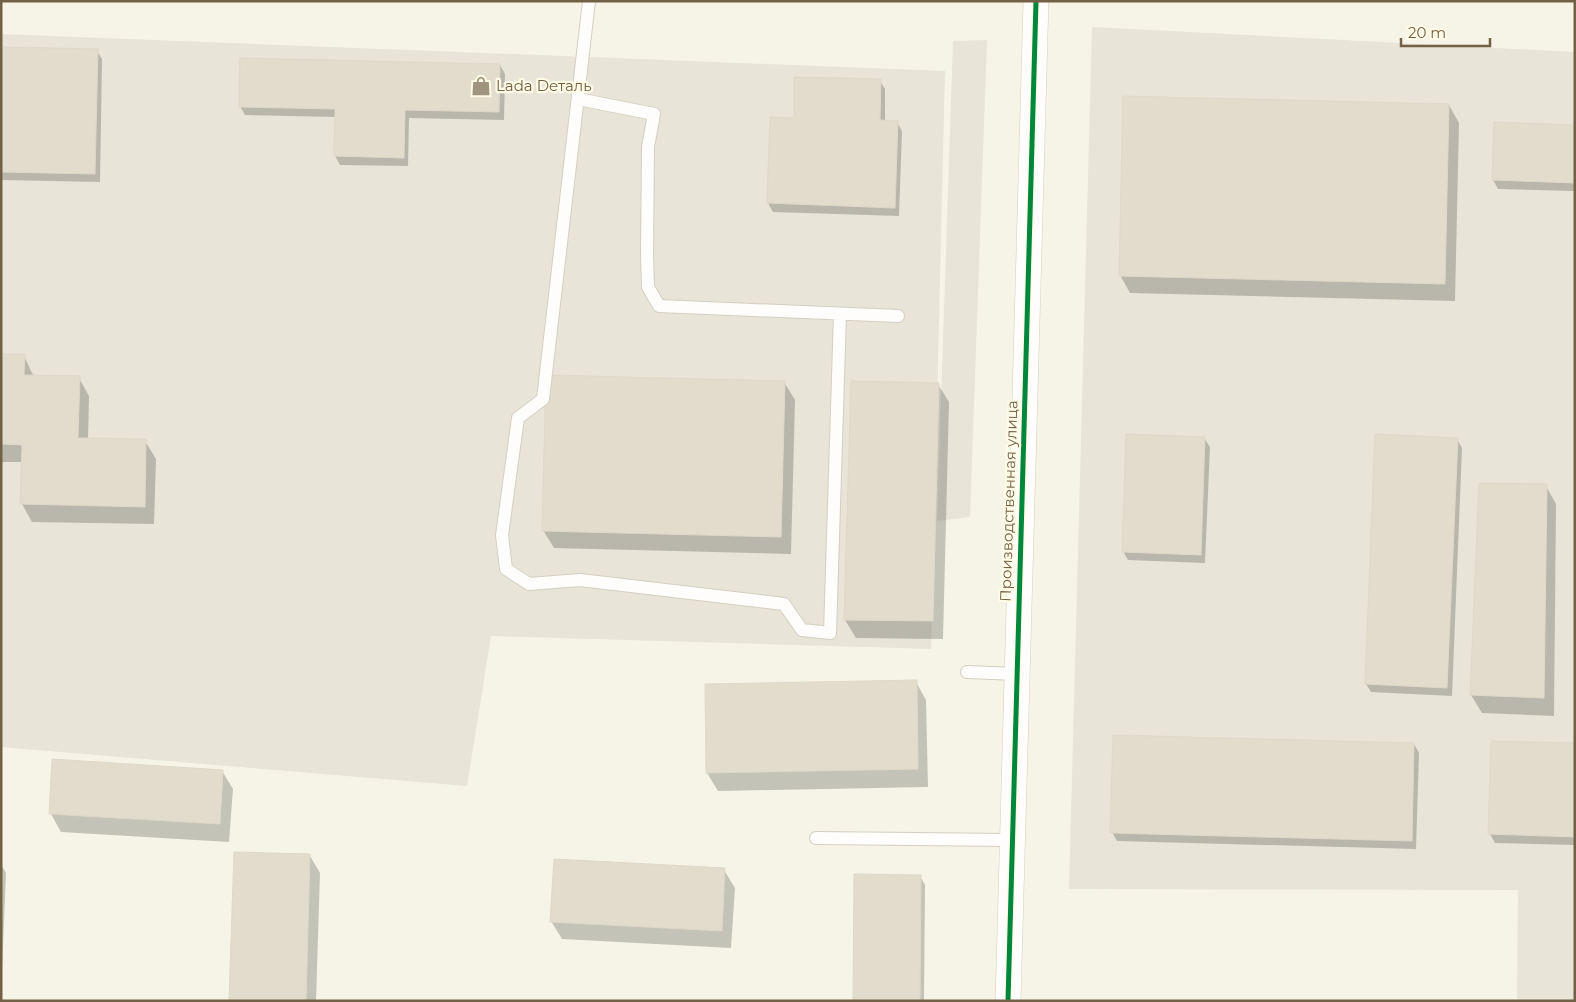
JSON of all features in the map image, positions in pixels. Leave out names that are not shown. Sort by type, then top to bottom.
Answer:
[{"type":"street","name":"Производственная улица","points":[[1008,1001],[1036,1]]},
{"type":"lane","points":[[589,1],[543,399],[518,418],[502,535],[506,569],[529,584],[580,580],[784,604],[802,630],[830,633],[840,314]]},
{"type":"lane","points":[[578,99],[654,114],[648,147],[647,256],[648,287],[659,306],[898,316]]},
{"type":"lane","points":[[967,672],[1017,674]]},
{"type":"lane","points":[[816,838],[1012,840]]},
{"type":"shaded area","points":[[1092,27],[1575,52],[1575,1001],[1517,1001],[1518,890],[1069,889]]},
{"type":"shaded area","points":[[1,34],[945,71],[931,649],[491,636],[467,786],[1,747]]},
{"type":"shaded area","points":[[987,40],[970,517],[937,521],[953,41]]},
{"type":"building","points":[[1,47],[98,49],[95,174],[1,172]]},
{"type":"building","points":[[240,58],[500,64],[499,112],[405,110],[404,158],[334,156],[335,109],[239,107]]},
{"type":"building","points":[[794,77],[881,79],[880,120],[898,121],[895,208],[767,203],[770,117],[794,118]]},
{"type":"building","points":[[1123,96],[1449,104],[1445,284],[1119,276]]},
{"type":"building","points":[[1494,122],[1575,125],[1575,183],[1492,180]]},
{"type":"building","points":[[1,354],[25,354],[24,375],[80,376],[78,438],[146,439],[145,507],[20,504],[22,445],[1,444]]},
{"type":"building","points":[[546,375],[785,381],[781,537],[542,531]]},
{"type":"building","points":[[851,381],[939,383],[933,621],[844,620]]},
{"type":"building","points":[[1126,434],[1205,437],[1201,555],[1122,552]]},
{"type":"building","points":[[1375,434],[1458,438],[1447,688],[1365,684]]},
{"type":"building","points":[[1479,483],[1547,484],[1544,698],[1470,695]]},
{"type":"building","points":[[917,680],[918,769],[706,773],[705,684]]},
{"type":"building","points":[[1113,735],[1414,743],[1412,841],[1110,833]]},
{"type":"building","points":[[1491,741],[1575,743],[1575,837],[1488,834]]},
{"type":"building","points":[[52,759],[223,770],[220,824],[49,814]]},
{"type":"building","points":[[234,852],[310,854],[306,1001],[229,1001]]},
{"type":"building","points":[[554,859],[725,868],[722,931],[550,922]]},
{"type":"building","points":[[854,874],[921,875],[920,1001],[853,1001]]},
{"type":"cycle path","points":[[1008,1001],[1036,1]]},
{"type":"place","name":"Lada Dеталь","points":[[481,86]]}]
